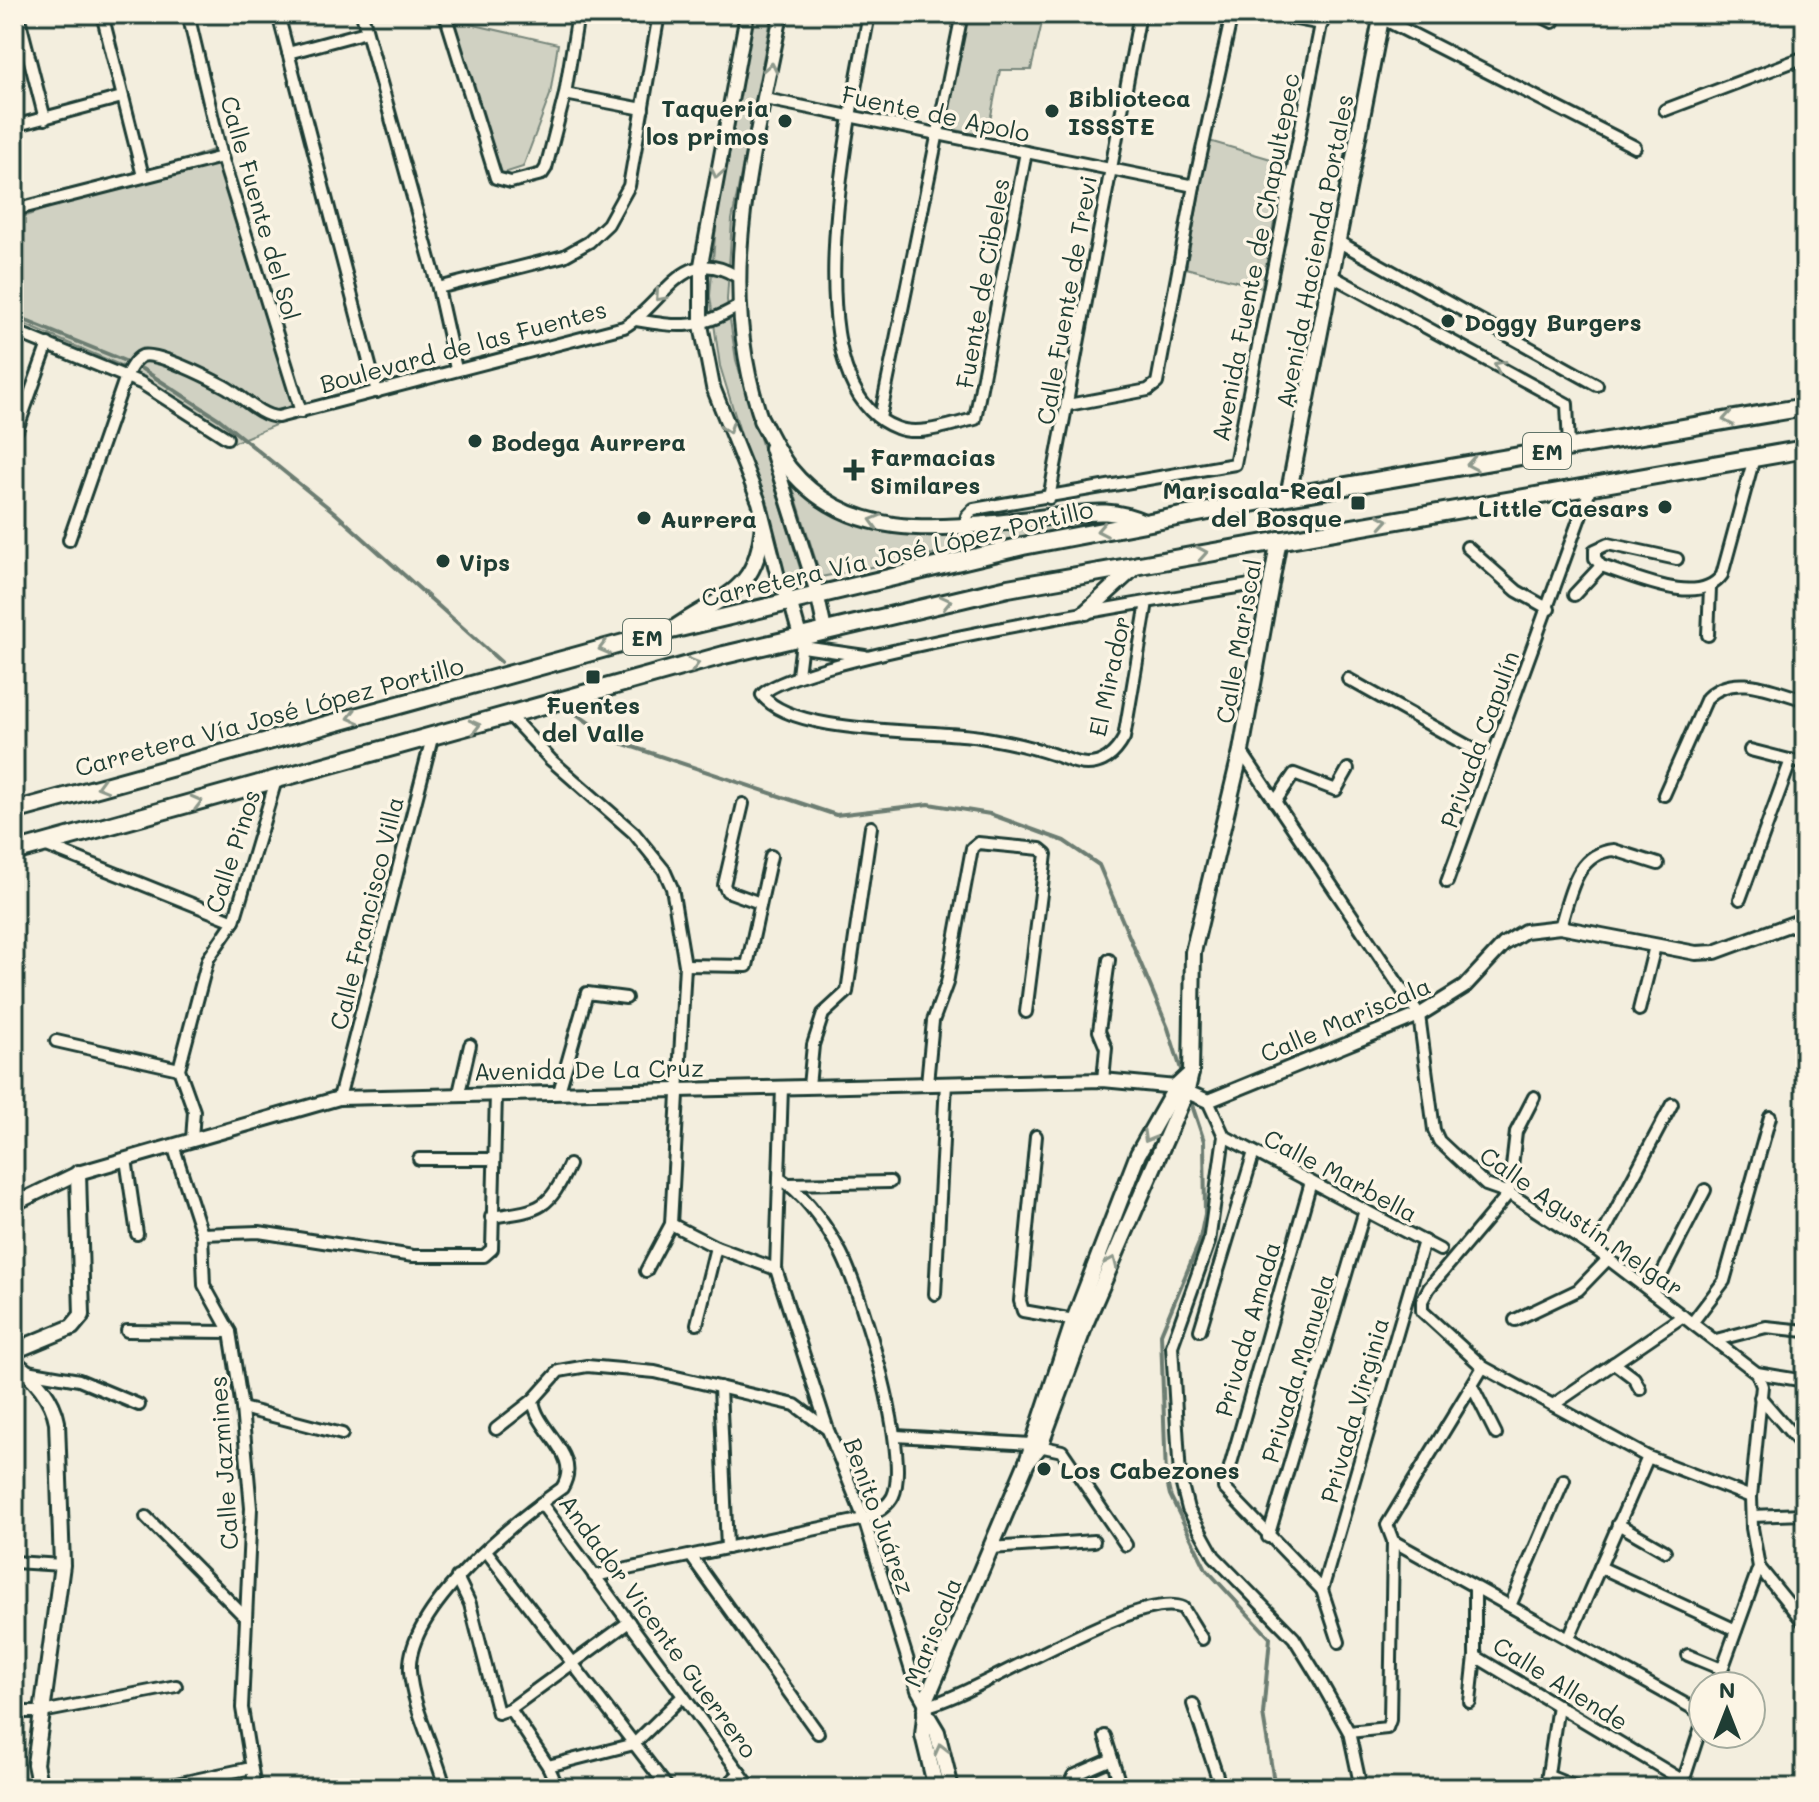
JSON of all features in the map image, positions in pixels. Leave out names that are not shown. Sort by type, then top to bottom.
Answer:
[{"type":"main road","name":"Avenida Hacienda Portales","points":[[1288,496],[1382,16]]},
{"type":"main road","name":"Carretera Vía José López Portillo","points":[[14,811],[671,630],[817,593],[1144,522],[1805,407]]},
{"type":"main road","points":[[761,420],[788,467],[817,494],[865,520],[911,530],[1093,510],[1123,513],[1144,522]]},
{"type":"main road","name":"EM","points":[[14,852],[432,738],[802,642],[825,630],[1008,588],[1805,449]]},
{"type":"main road","points":[[671,630],[694,613],[730,597],[754,564],[761,545],[763,524]]},
{"type":"main road","name":"Calle Mariscal","points":[[1241,751],[1279,539]]},
{"type":"main road","points":[[1086,612],[1138,564]]},
{"type":"main road","points":[[1035,1445],[1074,1320],[1138,1154],[1191,1073],[1193,952],[1241,751]]},
{"type":"main road","points":[[991,1548],[1182,1089]]},
{"type":"main road","points":[[14,1351],[52,1338],[72,1327],[82,1315],[78,1173]]},
{"type":"main road","points":[[20,1367],[55,1409],[62,1565],[35,1764],[40,1788]]},
{"type":"main road","name":"Mariscala","points":[[936,1788],[923,1735],[926,1709],[991,1548]]},
{"type":"main road","points":[[926,1709],[937,1732],[951,1788]]},
{"type":"street","points":[[18,14],[45,119]]},
{"type":"street","points":[[102,14],[143,176]]},
{"type":"street","name":"Calle Fuente del Sol","points":[[188,14],[222,157],[301,412]]},
{"type":"street","points":[[278,14],[377,392]]},
{"type":"street","points":[[362,14],[438,288],[456,369]]},
{"type":"street","points":[[445,14],[496,178],[511,182],[542,174],[565,94],[578,14]]},
{"type":"street","points":[[438,288],[539,265],[589,242],[608,224],[629,186],[659,14]]},
{"type":"street","points":[[747,14],[701,265],[701,325],[713,387],[759,502],[780,585],[790,600],[802,642],[798,675]]},
{"type":"street","points":[[781,14],[742,218],[736,276],[737,307],[746,367],[817,593],[825,630]]},
{"type":"street","points":[[869,14],[833,235],[834,308],[842,350],[858,392],[880,418]]},
{"type":"street","points":[[880,418],[962,14]]},
{"type":"street","name":"Calle Fuente de Trevi","points":[[1049,498],[1140,14]]},
{"type":"street","points":[[1068,405],[1148,390],[1157,383],[1194,186],[1232,14]]},
{"type":"street","points":[[1269,14],[1322,19]]},
{"type":"street","points":[[1537,14],[1553,22]]},
{"type":"street","points":[[1382,16],[1635,147]]},
{"type":"street","name":"Avenida Fuente de Chapultepec","points":[[965,525],[967,516],[974,509],[1235,464],[1322,19]]},
{"type":"street","points":[[288,53],[366,32]]},
{"type":"street","points":[[1665,110],[1805,57]]},
{"type":"street","points":[[565,94],[643,109]]},
{"type":"street","points":[[14,126],[122,97]]},
{"type":"street","name":"Fuente de Apolo","points":[[765,99],[1194,186]]},
{"type":"street","name":"Fuente de Cibeles","points":[[880,418],[898,429],[919,430],[975,419],[981,401],[1026,152]]},
{"type":"street","points":[[14,210],[222,157]]},
{"type":"street","points":[[1339,242],[1597,385]]},
{"type":"street","points":[[701,265],[714,266],[736,276]]},
{"type":"street","name":"Boulevard de las Fuentes","points":[[126,376],[138,358],[145,355],[162,359],[225,387],[273,418],[611,331],[636,320],[681,275],[701,265]]},
{"type":"street","points":[[1332,276],[1567,404],[1569,447]]},
{"type":"street","name":"Boulevard de las Fuentes","points":[[636,320],[685,327],[701,325],[737,307]]},
{"type":"street","points":[[14,331],[126,376],[227,438]]},
{"type":"street","points":[[17,430],[48,344]]},
{"type":"street","points":[[69,540],[126,376]]},
{"type":"street","points":[[1677,559],[1608,544],[1595,550],[1595,558],[1601,566],[1687,591],[1710,588],[1722,575],[1754,458]]},
{"type":"street","name":"Privada Capulín","points":[[1447,882],[1592,484]]},
{"type":"street","points":[[1467,547],[1517,591],[1549,609]]},
{"type":"street","points":[[1574,595],[1601,566]]},
{"type":"street","points":[[1147,602],[1256,584]]},
{"type":"street","points":[[1708,635],[1710,588]]},
{"type":"street","name":"El Mirador","points":[[1147,602],[1124,738],[1118,750],[1105,761],[1076,763],[995,739],[938,731],[842,727],[787,714],[762,695],[767,688],[798,675],[868,657],[1086,612],[1147,602]]},
{"type":"street","points":[[802,642],[868,657]]},
{"type":"street","points":[[1348,679],[1491,759]]},
{"type":"street","points":[[1664,795],[1707,698],[1715,690],[1724,685],[1748,684],[1805,700]]},
{"type":"street","points":[[511,717],[551,760],[634,833],[664,870],[672,888],[685,965],[671,1224],[646,1271]]},
{"type":"street","name":"Calle Francisco Villa","points":[[339,1098],[432,738]]},
{"type":"street","points":[[1750,750],[1805,764]]},
{"type":"street","name":"Calle Agustín Melgar","points":[[1241,751],[1419,1015],[1435,1136],[1486,1185],[1509,1193],[1595,1249],[1757,1373],[1805,1381]]},
{"type":"street","points":[[1740,899],[1791,760]]},
{"type":"street","points":[[1275,802],[1294,774],[1336,790],[1348,769]]},
{"type":"street","name":"Calle Pinos","points":[[179,1069],[208,959],[234,921],[276,780]]},
{"type":"street","points":[[743,804],[724,888],[760,903]]},
{"type":"street","points":[[809,1086],[813,1045],[823,1014],[847,992],[871,827]]},
{"type":"street","points":[[927,1083],[933,1021],[947,983],[972,848],[984,841],[1040,849],[1046,854],[1026,1012]]},
{"type":"street","points":[[41,844],[234,921]]},
{"type":"street","points":[[1560,927],[1584,863],[1614,850],[1658,864]]},
{"type":"street","points":[[685,965],[747,966],[771,856]]},
{"type":"street","name":"Calle Mariscala","points":[[1208,1101],[1419,1015],[1464,987],[1504,944],[1525,931],[1560,927],[1696,953],[1715,952],[1805,919]]},
{"type":"street","points":[[1639,1010],[1655,946]]},
{"type":"street","points":[[1103,1080],[1106,1048],[1099,1031],[1109,960]]},
{"type":"street","points":[[559,1092],[587,993],[626,998]]},
{"type":"street","points":[[56,1041],[179,1069],[194,1111],[192,1140]]},
{"type":"street","points":[[459,1093],[470,1045]]},
{"type":"street","name":"Avenida De La Cruz","points":[[14,1204],[78,1173],[339,1098],[1103,1080],[1182,1089]]},
{"type":"street","points":[[935,1294],[946,1083]]},
{"type":"street","name":"Benito Juárez","points":[[782,1087],[783,1181],[776,1269],[828,1430],[864,1519],[917,1690],[926,1709]]},
{"type":"street","points":[[1182,1089],[1208,1101],[1224,1136],[1209,1242],[1172,1346],[1180,1477],[1188,1509],[1214,1556],[1294,1638],[1349,1732],[1361,1788]]},
{"type":"street","points":[[202,1234],[259,1232],[413,1256],[489,1253],[496,1094]]},
{"type":"street","points":[[1534,1097],[1516,1132],[1509,1193],[1422,1301],[1422,1311],[1483,1367],[1648,1457],[1751,1497]]},
{"type":"street","points":[[1595,1249],[1672,1104]]},
{"type":"street","points":[[1553,1405],[1614,1363],[1688,1319],[1724,1281],[1770,1117]]},
{"type":"street","points":[[1036,1136],[1020,1301],[1023,1311],[1074,1320]]},
{"type":"street","name":"Calle Marbella","points":[[1224,1136],[1440,1250]]},
{"type":"street","name":"Calle Jazmines","points":[[173,1145],[202,1234],[204,1285],[230,1332],[242,1408],[251,1508],[250,1559],[243,1615],[242,1708],[255,1788]]},
{"type":"street","points":[[1200,1330],[1254,1152]]},
{"type":"street","points":[[126,1159],[137,1234]]},
{"type":"street","points":[[419,1159],[494,1159]]},
{"type":"street","points":[[491,1217],[543,1206],[555,1196],[569,1165]]},
{"type":"street","points":[[783,1181],[890,1182]]},
{"type":"street","points":[[594,1576],[864,1519],[882,1508],[894,1495],[896,1436],[855,1287],[824,1225],[783,1181]]},
{"type":"street","name":"Privada Amada","points":[[1268,1537],[1224,1488],[1311,1182]]},
{"type":"street","points":[[1652,1293],[1705,1190]]},
{"type":"street","name":"Privada Manuela","points":[[1268,1537],[1365,1210]]},
{"type":"street","points":[[671,1224],[716,1247],[776,1269]]},
{"type":"street","name":"Privada Virginia","points":[[1322,1590],[1424,1241]]},
{"type":"street","points":[[697,1324],[716,1247]]},
{"type":"street","points":[[1515,1320],[1578,1290],[1608,1259]]},
{"type":"street","points":[[1716,1340],[1766,1327],[1805,1331]]},
{"type":"street","points":[[127,1331],[230,1332]]},
{"type":"street","points":[[1614,1363],[1634,1378],[1640,1389]]},
{"type":"street","points":[[496,1429],[533,1400],[559,1371],[587,1366],[655,1372],[795,1405],[828,1430]]},
{"type":"street","points":[[20,1367],[79,1380],[139,1405]]},
{"type":"street","points":[[1349,1732],[1380,1731],[1387,1728],[1390,1720],[1393,1541],[1387,1525],[1483,1367]]},
{"type":"street","points":[[1688,1655],[1722,1669],[1759,1567],[1751,1497],[1761,1391],[1757,1373]]},
{"type":"street","points":[[1472,1386],[1496,1434]]},
{"type":"street","points":[[720,1387],[727,1548]]},
{"type":"street","points":[[1761,1391],[1805,1449]]},
{"type":"street","name":"Andador Vicente Guerrero","points":[[533,1400],[538,1419],[569,1466],[562,1488],[541,1503],[751,1788]]},
{"type":"street","points":[[242,1408],[342,1434]]},
{"type":"street","points":[[896,1436],[1035,1445],[1062,1451],[1126,1545]]},
{"type":"street","points":[[1569,1638],[1648,1457]]},
{"type":"street","points":[[1510,1606],[1564,1480]]},
{"type":"street","points":[[445,1788],[412,1686],[409,1667],[426,1618],[457,1577],[541,1503]]},
{"type":"street","points":[[1752,1516],[1805,1514]]},
{"type":"street","points":[[146,1517],[243,1615]]},
{"type":"street","points":[[1618,1524],[1665,1551]]},
{"type":"street","points":[[1268,1537],[1322,1590],[1339,1642]]},
{"type":"street","points":[[991,1548],[1094,1541]]},
{"type":"street","points":[[1393,1541],[1687,1705]]},
{"type":"street","points":[[487,1552],[668,1788]]},
{"type":"street","points":[[691,1556],[818,1733]]},
{"type":"street","points":[[14,1562],[62,1565]]},
{"type":"street","points":[[1600,1567],[1736,1630]]},
{"type":"street","points":[[1759,1567],[1805,1624]]},
{"type":"street","points":[[457,1577],[470,1604],[498,1713],[510,1709],[629,1622]]},
{"type":"street","name":"Calle Allende","points":[[1475,1587],[1475,1656],[1682,1784]]},
{"type":"street","points":[[926,1709],[970,1692],[1086,1629],[1166,1605],[1183,1608],[1202,1639]]},
{"type":"street","points":[[1470,1702],[1475,1656]]},
{"type":"street","points":[[14,1712],[42,1712],[176,1686]]},
{"type":"street","points":[[548,1766],[634,1744],[683,1696]]},
{"type":"street","points":[[1193,1704],[1221,1788]]},
{"type":"street","points":[[1546,1788],[1558,1705]]},
{"type":"street","points":[[510,1709],[548,1766],[558,1788]]},
{"type":"street","points":[[1105,1736],[1121,1788]]},
{"type":"street","points":[[1682,1784],[1693,1750]]},
{"type":"street","points":[[1068,1787],[1073,1776],[1112,1759]]},
{"type":"street","points":[[157,1788],[251,1768]]},
{"type":"street","points":[[724,1788],[740,1773]]},
{"type":"street","points":[[1548,1776],[1578,1788]]},
{"type":"shaded area","points":[[754,14],[772,14],[732,220],[727,300],[736,360],[804,581],[787,585],[720,366],[710,296],[718,200]]},
{"type":"shaded area","points":[[967,14],[1044,14],[1031,70],[1000,70],[987,136],[945,128]]},
{"type":"shaded area","points":[[448,19],[558,44],[550,95],[523,167],[501,174]]},
{"type":"shaded area","points":[[1209,141],[1285,163],[1262,288],[1186,268]]},
{"type":"shaded area","points":[[221,147],[299,415],[235,442],[134,371],[14,320],[14,220]]},
{"type":"shaded area","points":[[790,479],[862,522],[887,531],[913,535],[1100,521],[821,577]]},
{"type":"waterway","points":[[14,316],[125,361]]},
{"type":"waterway","points":[[142,369],[219,419],[334,512],[501,662]]},
{"type":"waterway","points":[[575,713],[615,741],[836,815],[929,804],[990,814],[1064,841],[1099,865],[1168,1028],[1183,1076]]},
{"type":"waterway","points":[[1191,1102],[1204,1141],[1205,1214],[1199,1243],[1161,1334],[1166,1477],[1170,1495],[1206,1569],[1270,1638],[1263,1714],[1275,1788]]},
{"type":"place","name":"Biblioteca ISSSTE","points":[[1052,111]]},
{"type":"place","name":"Taqueria los primos","points":[[785,121]]},
{"type":"place","name":"Doggy Burgers","points":[[1448,321]]},
{"type":"place","name":"Bodega Aurrera","points":[[475,441]]},
{"type":"place","name":"Farmacias Similares","points":[[854,470]]},
{"type":"place","name":"Mariscala-Real del Bosque","points":[[1358,503]]},
{"type":"place","name":"Little Caesars","points":[[1665,507]]},
{"type":"place","name":"Aurrera","points":[[644,518]]},
{"type":"place","name":"Vips","points":[[443,561]]},
{"type":"place","name":"Fuentes del Valle","points":[[593,677]]},
{"type":"place","name":"Los Cabezones","points":[[1044,1469]]}]
